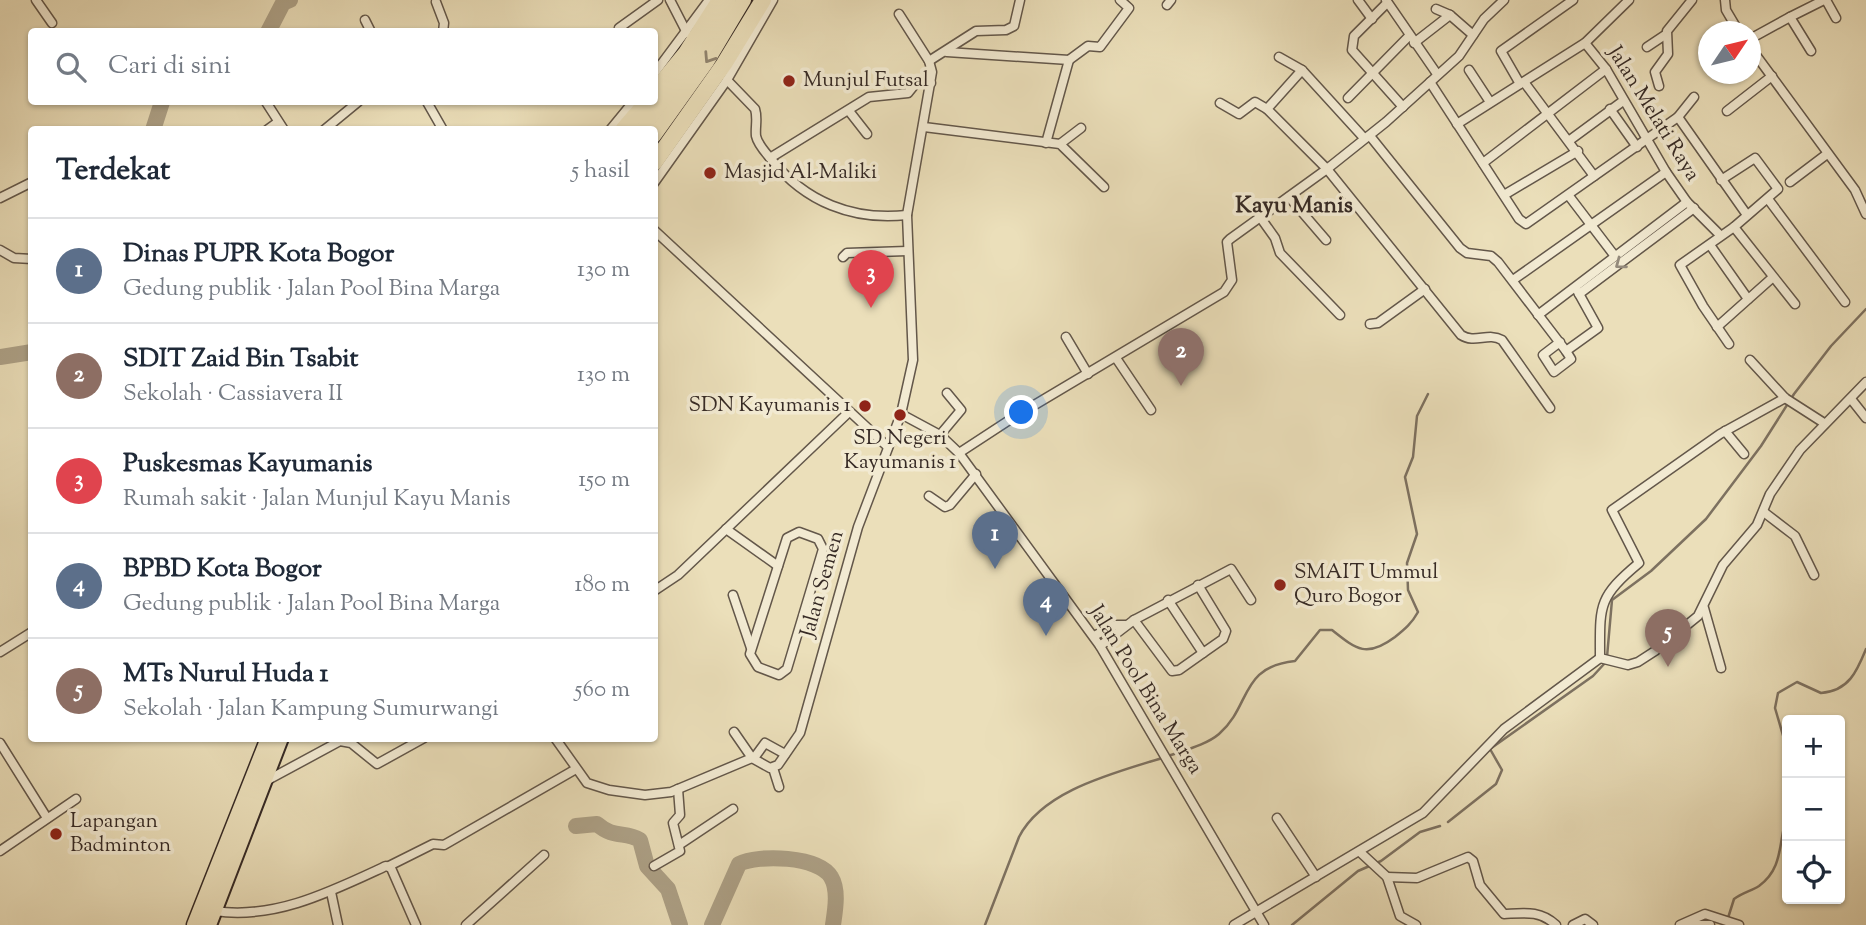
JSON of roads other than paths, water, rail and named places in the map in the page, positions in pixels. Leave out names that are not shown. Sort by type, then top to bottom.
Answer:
[{"type":"highway","points":[[658,87],[686,53],[720,0]]},
{"type":"highway","points":[[645,126],[695,57],[729,0]]},
{"type":"highway","points":[[658,130],[707,62],[744,0]]},
{"type":"highway","points":[[658,158],[726,72],[762,0]]},
{"type":"highway","points":[[625,126],[639,105]]},
{"type":"highway","points":[[189,925],[261,742]]},
{"type":"highway","points":[[195,925],[267,742]]},
{"type":"highway","points":[[210,920],[277,742]]},
{"type":"highway","points":[[210,920],[278,742]]},
{"type":"street","points":[[36,0],[52,23]]},
{"type":"street","points":[[619,28],[658,0]]},
{"type":"street","points":[[670,0],[687,33]]},
{"type":"street","points":[[658,69],[709,0]]},
{"type":"street","points":[[658,177],[773,0]]},
{"type":"street","points":[[929,61],[976,31],[1006,30],[1014,26],[1020,0]]},
{"type":"street","points":[[1120,0],[1129,8]]},
{"type":"street","points":[[1046,143],[1069,61],[1088,46],[1100,47],[1107,41],[1136,0]]},
{"type":"street","points":[[1358,0],[1372,19]]},
{"type":"street","points":[[959,453],[1224,292],[1232,280],[1227,242],[1327,169],[1403,107],[1459,56],[1473,35],[1504,0]]},
{"type":"street","points":[[1573,0],[1501,51],[1522,83],[1550,113],[1594,176]]},
{"type":"street","points":[[1457,124],[1586,43],[1629,0]]},
{"type":"street","points":[[1647,47],[1665,35],[1673,20],[1692,0]]},
{"type":"street","points":[[1725,0],[1726,10],[1732,21]]},
{"type":"street","points":[[1761,33],[1825,0],[1836,18]]},
{"type":"street","points":[[436,2],[443,28]]},
{"type":"street","points":[[1403,107],[1371,75],[1352,50],[1351,42],[1386,2],[1437,74]]},
{"type":"street","points":[[1436,9],[1450,15],[1473,35]]},
{"type":"street","points":[[658,234],[888,447],[901,414],[913,360],[907,215],[931,83],[929,61],[899,14]]},
{"type":"street","points":[[1348,97],[1412,39],[1450,15]]},
{"type":"street","points":[[1790,17],[1811,51]]},
{"type":"street","points":[[365,20],[369,28]]},
{"type":"street","points":[[1659,86],[1655,72],[1668,54],[1665,35]]},
{"type":"street","points":[[1107,41],[1115,46]]},
{"type":"street","name":"Jalan Melati Raya","points":[[1586,43],[1606,69],[1666,172],[1690,205],[1720,235]]},
{"type":"street","points":[[947,52],[1069,61]]},
{"type":"street","points":[[1279,57],[1302,70],[1367,137],[1460,248],[1467,253],[1491,256],[1513,280],[1538,315],[1560,342],[1566,351],[1570,361],[1553,371],[1543,355],[1560,342]]},
{"type":"street","points":[[1761,61],[1855,190],[1866,214]]},
{"type":"street","points":[[1483,163],[1606,69]]},
{"type":"street","points":[[1267,108],[1302,70]]},
{"type":"street","points":[[1469,70],[1490,102]]},
{"type":"street","points":[[726,72],[752,103],[757,114],[757,136],[770,158],[792,182],[826,205],[867,216],[907,215]]},
{"type":"street","points":[[1727,111],[1772,76]]},
{"type":"street","points":[[1430,82],[1526,224],[1678,117],[1694,97]]},
{"type":"street","points":[[770,158],[869,97],[908,93],[916,83],[931,83]]},
{"type":"street","points":[[1570,140],[1623,101]]},
{"type":"street","points":[[1220,103],[1239,114],[1255,102],[1267,108],[1327,169],[1466,338],[1493,336],[1502,340],[1550,408]]},
{"type":"street","points":[[268,105],[281,126]]},
{"type":"street","points":[[329,126],[354,105]]},
{"type":"street","points":[[429,105],[441,126]]},
{"type":"street","points":[[615,126],[639,105]]},
{"type":"street","points":[[1610,110],[1637,147]]},
{"type":"street","points":[[849,111],[867,134]]},
{"type":"street","points":[[1678,117],[1747,215]]},
{"type":"street","points":[[924,127],[1060,144],[1082,128]]},
{"type":"street","points":[[1060,144],[1104,187]]},
{"type":"street","points":[[1504,195],[1578,151]]},
{"type":"street","points":[[1790,182],[1827,154]]},
{"type":"street","points":[[1721,180],[1755,158],[1777,189],[1734,227],[1680,267],[1729,344]]},
{"type":"street","points":[[1513,280],[1666,172]]},
{"type":"street","points":[[0,198],[28,184]]},
{"type":"street","points":[[1569,196],[1614,255]]},
{"type":"street","points":[[1289,197],[1326,240]]},
{"type":"street","points":[[1768,199],[1845,302]]},
{"type":"street","points":[[1538,315],[1631,242],[1690,205]]},
{"type":"street","points":[[1579,294],[1690,205]]},
{"type":"street","points":[[1260,217],[1275,238],[1280,253],[1340,315]]},
{"type":"street","points":[[1734,227],[1795,304]]},
{"type":"street","points":[[1631,242],[1637,250]]},
{"type":"street","points":[[1710,245],[1748,299]]},
{"type":"street","points":[[0,250],[14,258],[28,259]]},
{"type":"street","points":[[842,257],[847,253],[907,251]]},
{"type":"street","points":[[1717,327],[1772,278]]},
{"type":"street","points":[[1566,351],[1598,328],[1573,285]]},
{"type":"street","points":[[1370,324],[1378,323],[1425,289]]},
{"type":"street","points":[[1066,337],[1088,374]]},
{"type":"street","points":[[1116,358],[1152,410]]},
{"type":"street","points":[[1749,360],[1789,400],[1824,423]]},
{"type":"street","points":[[1601,659],[1628,665],[1646,658],[1685,628],[1704,608],[1723,565],[1765,513],[1779,479],[1824,423],[1866,382]]},
{"type":"street","points":[[940,435],[961,410],[947,393]]},
{"type":"street","points":[[1851,399],[1866,418]]},
{"type":"street","points":[[1601,659],[1600,613],[1604,601],[1616,582],[1639,563],[1612,510],[1725,432],[1789,400]]},
{"type":"street","points":[[658,588],[678,575],[849,412]]},
{"type":"street","name":"Jalan Pool Bina Marga","points":[[901,414],[940,435],[959,453],[1094,636],[1159,742],[1263,923]]},
{"type":"street","points":[[1725,432],[1744,454]]},
{"type":"street","name":"Jalan Semen","points":[[773,768],[800,733],[858,527],[888,447]]},
{"type":"street","points":[[929,496],[947,507],[976,474]]},
{"type":"street","points":[[1765,513],[1796,537],[1814,575]]},
{"type":"street","points":[[726,529],[778,566]]},
{"type":"street","points":[[799,532],[821,542],[823,549],[786,671],[779,675],[758,667],[751,659],[751,648],[778,566],[787,538],[793,533],[799,532]]},
{"type":"street","points":[[1100,646],[1120,633],[1125,625],[1168,600],[1232,569],[1251,600]]},
{"type":"street","points":[[1134,620],[1172,671],[1180,670],[1223,639],[1226,631],[1198,585]]},
{"type":"street","points":[[733,595],[751,648]]},
{"type":"street","points":[[1168,600],[1203,653]]},
{"type":"street","points":[[1704,608],[1721,668]]},
{"type":"street","points":[[1094,636],[1115,625],[1125,625]]},
{"type":"street","points":[[0,652],[28,634]]},
{"type":"street","points":[[1234,925],[1361,853],[1434,804],[1504,729],[1601,659]]},
{"type":"street","points":[[734,732],[753,758],[773,768],[779,787]]},
{"type":"street","points":[[263,783],[338,742]]},
{"type":"street","points":[[346,742],[351,743],[377,764],[417,742]]},
{"type":"street","points":[[558,742],[587,783],[609,790],[657,795],[753,758],[765,743],[785,754]]},
{"type":"street","points":[[0,743],[47,818]]},
{"type":"street","points":[[210,920],[248,915],[331,892],[433,844],[444,845],[576,769]]},
{"type":"street","points":[[654,866],[679,853],[673,823],[680,815],[678,789]]},
{"type":"street","points":[[0,851],[76,799]]},
{"type":"street","points":[[679,845],[733,809]]},
{"type":"street","points":[[1277,818],[1316,877]]},
{"type":"street","points":[[1361,853],[1387,877],[1400,916],[1416,925]]},
{"type":"street","points":[[466,925],[544,855]]},
{"type":"street","points":[[1387,877],[1417,878],[1468,857],[1473,861],[1480,886],[1504,914],[1521,911],[1543,914],[1557,925],[1563,925]]},
{"type":"street","points":[[389,866],[416,925]]},
{"type":"street","points":[[331,892],[338,925]]},
{"type":"street","points":[[1680,925],[1705,914],[1739,925]]},
{"type":"street","points":[[1573,925],[1585,919],[1593,925]]},
{"type":"street","points":[[1693,925],[1710,925]]},
{"type":"waterway","points":[[270,28],[283,3],[290,0]]},
{"type":"waterway","points":[[154,126],[161,105]]},
{"type":"waterway","points":[[1607,657],[1612,600],[1651,571],[1706,519],[1761,446],[1794,394],[1831,346],[1866,309]]},
{"type":"waterway","points":[[0,357],[28,353]]},
{"type":"waterway","points":[[1168,756],[1202,744],[1219,734],[1237,711],[1255,679],[1277,665],[1295,661],[1320,630],[1332,630],[1356,647],[1369,649],[1385,644],[1413,619],[1418,612],[1408,590],[1407,563],[1417,534],[1405,477],[1413,457],[1417,416],[1428,394]]},
{"type":"waterway","points":[[1782,732],[1775,708],[1778,693],[1797,682],[1821,693],[1839,688],[1851,678],[1866,649]]},
{"type":"waterway","points":[[1448,822],[1496,784],[1502,770],[1490,749],[1593,676],[1605,663]]},
{"type":"waterway","points":[[985,925],[1019,837],[1030,821],[1062,795],[1102,777],[1162,758]]},
{"type":"waterway","points":[[576,826],[597,824],[609,832],[640,840],[647,866],[668,889],[680,925]]},
{"type":"waterway","points":[[1292,925],[1358,871],[1381,861],[1420,832],[1440,826]]},
{"type":"waterway","points":[[1728,918],[1734,899],[1759,886],[1773,871],[1782,837]]},
{"type":"waterway","points":[[712,925],[739,864],[773,858],[802,861],[824,870],[831,877],[836,894],[833,925]]},
{"type":"place","name":"Munjul Futsal","points":[[789,81]]},
{"type":"place","name":"Masjid Al-Maliki","points":[[710,173]]},
{"type":"place","name":"Puskesmas Kayumanis","points":[[871,308]]},
{"type":"place","name":"SDIT Zaid Bin Tsabit","points":[[1181,386]]},
{"type":"place","name":"SDN Kayumanis 1","points":[[865,406]]},
{"type":"place","name":"SD Negeri Kayumanis 1","points":[[900,415]]},
{"type":"place","name":"Dinas PUPR Kota Bogor","points":[[995,569]]},
{"type":"place","name":"SMAIT Ummul Quro Bogor","points":[[1280,585]]},
{"type":"place","name":"BPBD Kota Bogor","points":[[1046,636]]},
{"type":"place","name":"MTs Nurul Huda 1","points":[[1668,667]]},
{"type":"place","name":"Lapangan Badminton","points":[[56,834]]},
{"type":"district","name":"Kayu Manis","points":[[1294,206]]}]
